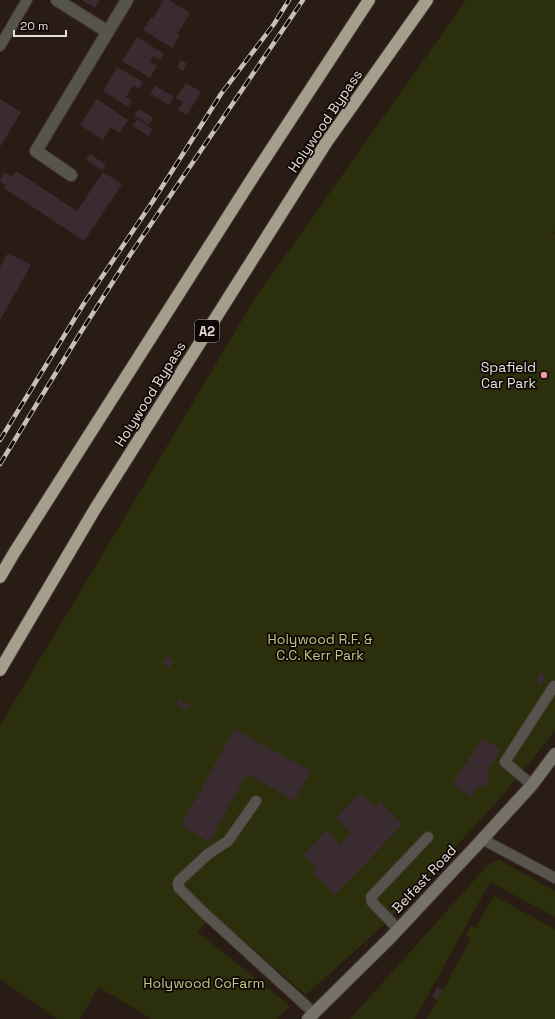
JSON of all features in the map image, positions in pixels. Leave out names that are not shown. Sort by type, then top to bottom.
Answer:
[{"type":"highway","name":"Holywood Bypass","points":[[0,577],[14,552],[255,174],[369,0]]},
{"type":"highway","name":"Holywood Bypass","points":[[0,670],[95,509],[326,143],[427,0]]},
{"type":"main road","name":"Belfast Road","points":[[311,1016],[398,929],[482,840],[532,785],[555,754]]},
{"type":"street","points":[[57,0],[108,32]]},
{"type":"street","points":[[71,175],[36,151],[127,0]]},
{"type":"lane","points":[[0,46],[28,0]]},
{"type":"lane","points":[[532,785],[505,762],[554,686]]},
{"type":"lane","points":[[256,801],[228,841],[208,854],[179,881],[179,888],[311,1016]]},
{"type":"lane","points":[[398,929],[372,902],[371,896],[428,838]]},
{"type":"lane","points":[[482,840],[555,878]]},
{"type":"green space","name":"Holywood R.F. & C.C. Kerr Park","points":[[466,0],[555,0],[555,731],[503,795],[388,921],[306,995],[213,914],[198,932],[290,1006],[277,1019],[151,1019],[98,987],[80,1019],[57,1019],[0,979],[0,726],[254,300]]},
{"type":"green space","points":[[499,860],[555,891],[555,917],[490,882],[415,1019],[350,1019],[488,865]]},
{"type":"green space","points":[[494,896],[555,929],[555,1019],[427,1019],[471,938],[466,935],[471,925],[476,928]]},
{"type":"building","points":[[82,0],[100,0],[95,8]]},
{"type":"building","points":[[164,0],[169,0],[190,13],[178,33],[180,35],[172,48],[143,30],[151,17],[153,18]]},
{"type":"building","points":[[137,37],[164,54],[160,60],[153,56],[150,62],[157,66],[150,78],[122,61]]},
{"type":"building","points":[[181,60],[187,64],[183,71],[177,67]]},
{"type":"building","points":[[117,67],[143,82],[139,89],[133,86],[126,97],[132,101],[128,107],[103,91]]},
{"type":"building","points":[[186,83],[201,92],[187,115],[178,110],[183,102],[176,98]]},
{"type":"building","points":[[155,86],[174,97],[169,105],[150,94]]},
{"type":"building","points":[[0,99],[21,112],[0,147]]},
{"type":"building","points":[[97,99],[128,120],[119,133],[111,127],[103,140],[80,125]]},
{"type":"building","points":[[139,109],[153,118],[149,125],[134,115]]},
{"type":"building","points":[[137,119],[153,129],[148,136],[133,126]]},
{"type":"building","points":[[90,154],[106,165],[102,170],[86,160]]},
{"type":"building","points":[[16,171],[77,211],[103,172],[122,184],[84,241],[4,188],[6,186],[0,180],[5,172],[12,177]]},
{"type":"building","points":[[8,253],[31,265],[0,320],[0,267]]},
{"type":"building","points":[[167,656],[174,661],[169,668],[162,663]]},
{"type":"building","points":[[541,672],[546,676],[540,685],[535,681]]},
{"type":"building","points":[[180,699],[190,705],[186,711],[176,704]]},
{"type":"building","points":[[234,729],[311,771],[294,801],[247,774],[209,842],[181,826]]},
{"type":"building","points":[[482,738],[501,750],[486,773],[491,776],[484,788],[479,785],[472,797],[452,785]]},
{"type":"building","points":[[360,793],[375,807],[380,802],[403,824],[335,895],[313,873],[317,869],[303,855],[326,830],[340,844],[351,833],[336,818]]},
{"type":"building","points":[[437,987],[443,990],[437,1000],[432,997]]},
{"type":"railway","points":[[0,440],[83,305],[153,201],[221,94],[274,24],[289,0]]},
{"type":"railway","points":[[0,464],[130,255],[303,0]]},
{"type":"place","name":"Spafield Car Park","points":[[544,375]]},
{"type":"park label","name":"Holywood CoFarm","points":[[204,983]]}]
